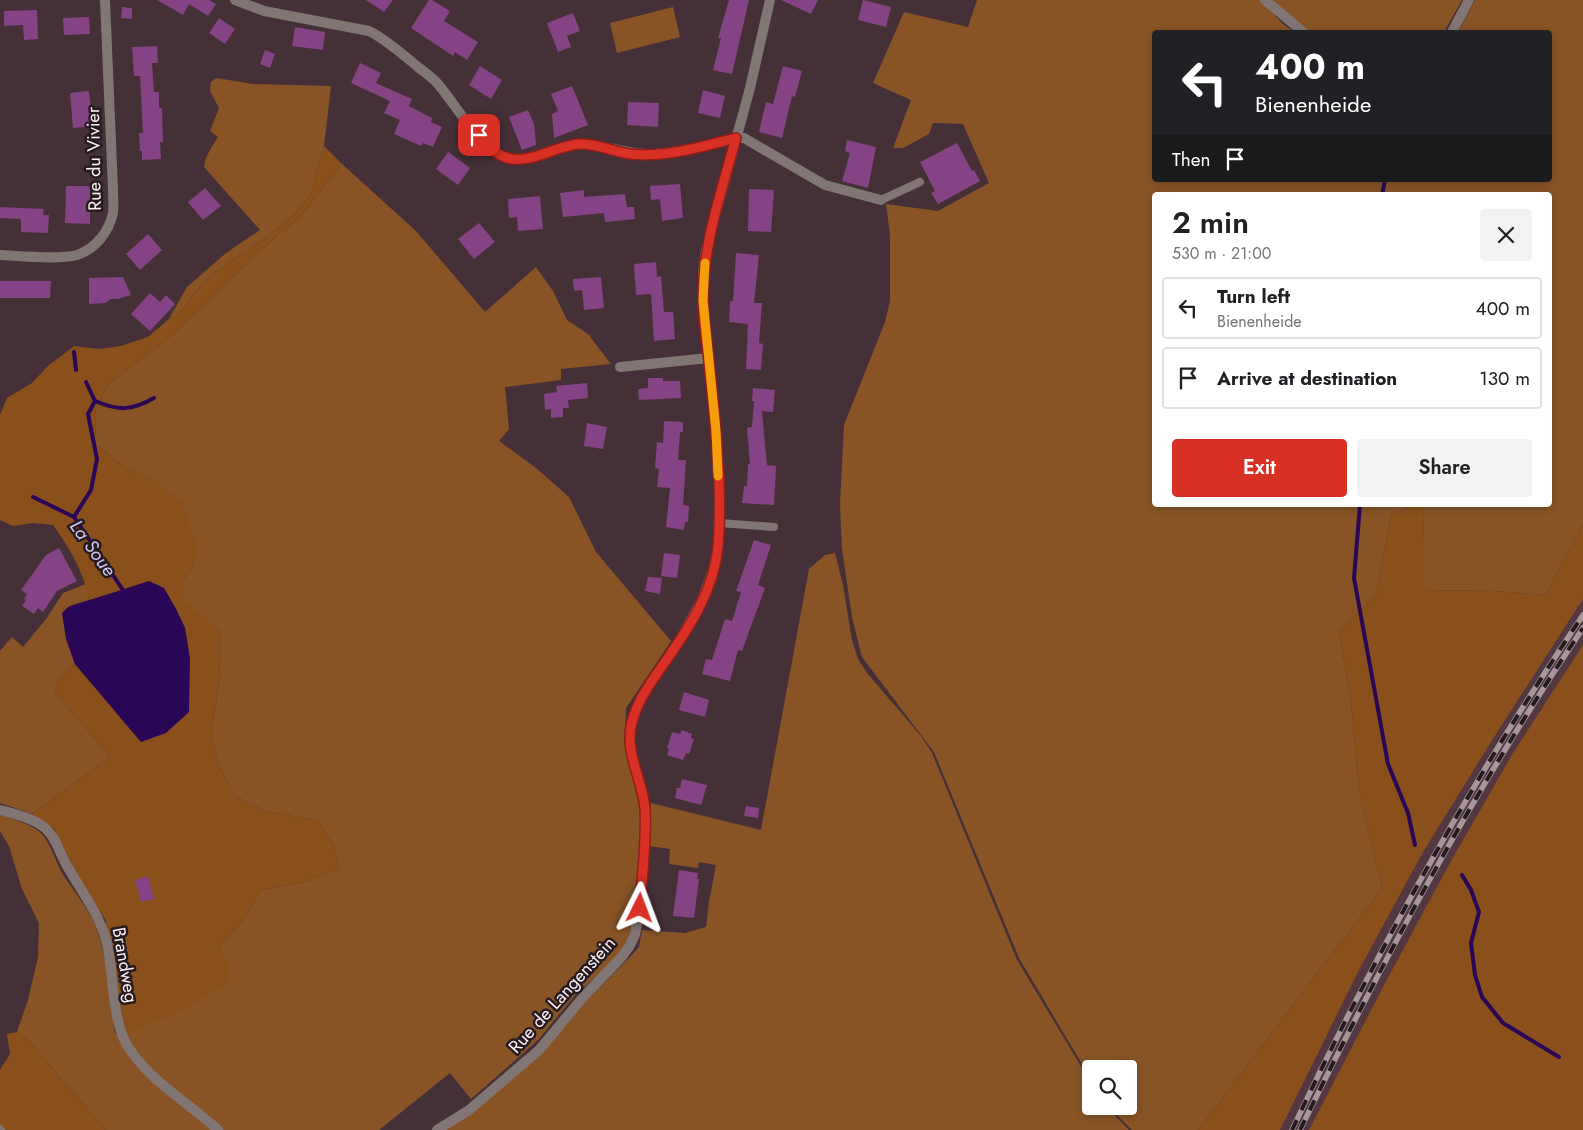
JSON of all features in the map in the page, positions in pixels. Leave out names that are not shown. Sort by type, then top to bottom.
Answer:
[{"type":"street","name":"Rue du Vivier","points":[[0,255],[78,255],[98,243],[108,230],[113,212],[113,190],[106,0]]},
{"type":"street","points":[[235,0],[264,11],[369,31],[383,38],[436,82],[486,145],[497,153],[511,159],[526,159],[559,148],[580,144],[605,147],[630,154],[654,154],[697,148],[736,138],[744,138],[825,185],[882,200]]},
{"type":"street","name":"Rue de Langenstein","points":[[437,1130],[469,1110],[539,1050],[575,1006],[620,959],[635,935],[640,908],[645,830],[644,807],[630,739],[631,725],[642,696],[685,631],[709,585],[718,548],[716,431],[705,330],[703,272],[706,250],[770,0]]},
{"type":"street","points":[[1266,0],[1302,30]]},
{"type":"street","points":[[1453,30],[1469,0]]},
{"type":"street","points":[[620,367],[709,358]]},
{"type":"street","name":"Brandweg","points":[[0,810],[37,823],[54,838],[65,863],[91,903],[101,924],[107,948],[116,1011],[122,1036],[127,1045],[137,1060],[174,1094],[199,1112],[218,1130]]},
{"type":"lane","points":[[882,200],[920,182]]},
{"type":"lane","points":[[719,523],[774,527]]},
{"type":"shaded area","points":[[977,0],[1260,0],[1291,30],[1152,30],[1152,182],[1552,182],[1552,30],[1459,30],[1475,0],[1583,0],[1583,525],[1545,595],[1496,591],[1422,590],[1424,507],[1552,507],[1552,192],[1152,192],[1152,507],[1409,507],[1391,515],[1376,594],[1339,632],[1351,701],[1359,791],[1382,888],[1198,1130],[1132,1130],[1117,1115],[1137,1115],[1137,1060],[1082,1060],[1082,1064],[1019,958],[934,752],[862,657],[852,617],[842,549],[840,504],[844,425],[885,322],[890,301],[890,235],[886,204],[938,211],[989,183],[963,124],[933,123],[929,134],[903,148],[893,148],[911,100],[873,83],[904,12],[968,27]]},
{"type":"shaded area","points":[[1272,0],[1462,0],[1445,30],[1307,30]]},
{"type":"shaded area","points":[[673,7],[680,37],[617,53],[610,23]]},
{"type":"shaded area","points":[[216,78],[253,84],[331,86],[324,146],[310,195],[293,216],[267,237],[215,272],[195,292],[181,312],[169,319],[187,287],[226,253],[260,230],[204,167],[207,155],[218,137],[210,131],[219,108],[210,91],[211,82]]},
{"type":"shaded area","points":[[324,146],[342,164],[299,218],[272,240],[170,337],[108,384],[95,412],[96,444],[124,467],[161,485],[184,504],[196,544],[195,563],[184,580],[184,600],[221,633],[219,682],[211,736],[219,765],[233,795],[266,811],[319,821],[334,845],[339,869],[304,882],[261,890],[243,920],[219,947],[229,962],[226,986],[173,1014],[122,1036],[107,947],[106,921],[71,864],[54,829],[32,814],[110,757],[55,692],[58,680],[75,664],[141,742],[190,659],[185,628],[164,589],[105,596],[89,600],[84,580],[75,560],[53,525],[33,523],[13,526],[0,520],[0,415],[7,398],[32,383],[48,366],[74,346],[99,349],[121,346],[148,337],[169,319],[181,312],[195,292],[215,272],[267,237],[293,216],[310,195]]},
{"type":"shaded area","points":[[342,164],[416,231],[485,312],[536,267],[553,291],[567,320],[588,334],[611,364],[561,369],[561,380],[505,387],[509,429],[499,441],[536,468],[569,497],[596,552],[671,641],[626,708],[625,735],[627,755],[637,789],[641,814],[641,842],[634,928],[627,944],[614,961],[576,994],[538,1040],[471,1099],[450,1073],[379,1130],[106,1130],[29,1041],[17,1032],[28,1000],[38,957],[39,923],[22,889],[9,846],[0,831],[0,815],[28,825],[42,834],[65,878],[93,920],[105,960],[115,1033],[122,1036],[219,947],[243,920],[261,890],[304,882],[339,869],[334,845],[319,821],[266,811],[233,795],[219,765],[211,736],[219,682],[221,633],[184,601],[184,580],[195,563],[161,485],[124,467],[96,444],[95,412],[108,384],[170,337],[272,240],[299,218]]},
{"type":"shaded area","points":[[1409,507],[1424,507],[1423,590],[1496,591],[1545,595],[1583,525],[1583,599],[1422,854],[1358,972],[1280,1130],[1198,1130],[1382,888],[1359,791],[1351,701],[1339,632],[1376,594],[1391,515]]},
{"type":"shaded area","points":[[835,553],[843,585],[852,640],[858,659],[867,673],[921,736],[932,753],[1017,960],[1082,1068],[1082,1115],[1115,1115],[1129,1130],[445,1130],[548,1046],[589,998],[639,947],[642,930],[685,933],[706,927],[716,865],[699,862],[698,868],[669,864],[670,849],[649,846],[651,803],[761,830],[809,569],[825,555]]},
{"type":"shaded area","points":[[149,581],[164,588],[185,628],[190,659],[189,712],[166,733],[141,742],[75,664],[66,639],[62,613],[68,607]]},
{"type":"shaded area","points":[[86,584],[89,600],[69,606],[66,639],[75,664],[58,680],[55,692],[110,757],[32,814],[0,803],[0,651],[12,637],[23,647],[46,619],[63,593]]},
{"type":"shaded area","points":[[1583,599],[1583,645],[1513,753],[1452,859],[1309,1130],[1280,1130],[1358,972],[1422,854]]},
{"type":"shaded area","points":[[1583,645],[1583,1130],[1309,1130],[1452,859],[1513,753]]},
{"type":"shaded area","points":[[17,1032],[29,1041],[106,1130],[0,1130],[0,1070],[10,1054],[7,1034]]},
{"type":"building","points":[[157,0],[209,0],[216,4],[208,16],[189,4],[183,15]]},
{"type":"building","points":[[366,0],[393,0],[384,12]]},
{"type":"building","points":[[429,0],[450,11],[444,21],[478,42],[467,60],[455,52],[453,56],[411,28]]},
{"type":"building","points":[[729,0],[749,0],[732,74],[713,70],[721,38],[718,38]]},
{"type":"building","points":[[781,0],[818,0],[811,14]]},
{"type":"building","points":[[863,0],[891,7],[886,27],[858,20]]},
{"type":"building","points":[[122,7],[132,8],[132,19],[121,18]]},
{"type":"building","points":[[37,10],[38,39],[24,40],[23,25],[4,26],[4,11]]},
{"type":"building","points":[[573,13],[580,31],[567,36],[571,47],[558,52],[547,23]]},
{"type":"building","points":[[89,17],[90,34],[64,35],[63,18]]},
{"type":"building","points":[[219,18],[235,29],[225,44],[209,33]]},
{"type":"building","points":[[295,27],[325,32],[323,50],[292,46]]},
{"type":"building","points":[[157,46],[158,63],[152,63],[154,92],[159,92],[159,108],[162,108],[163,142],[160,142],[161,159],[142,160],[139,133],[143,133],[140,76],[134,76],[132,47]]},
{"type":"building","points":[[265,50],[275,54],[270,68],[260,64]]},
{"type":"building","points":[[360,63],[381,73],[376,83],[412,99],[409,106],[432,118],[431,122],[442,127],[433,147],[423,143],[421,146],[394,134],[400,120],[384,113],[390,101],[351,83]]},
{"type":"building","points":[[480,66],[502,80],[491,99],[469,85]]},
{"type":"building","points":[[783,66],[802,71],[795,97],[792,96],[782,138],[759,132],[766,102],[773,104]]},
{"type":"building","points":[[572,86],[588,125],[554,138],[552,114],[558,111],[551,94]]},
{"type":"building","points":[[703,90],[725,96],[720,118],[698,113]]},
{"type":"building","points":[[89,91],[93,126],[73,128],[70,93]]},
{"type":"building","points":[[628,102],[659,103],[658,127],[627,125]]},
{"type":"building","points":[[528,110],[534,124],[536,145],[522,150],[509,117]]},
{"type":"building","points":[[847,140],[876,147],[868,188],[842,181],[850,153],[845,151]]},
{"type":"building","points":[[957,143],[972,171],[974,170],[980,181],[938,204],[931,193],[935,191],[920,162]]},
{"type":"building","points":[[448,152],[470,168],[458,185],[436,169]]},
{"type":"building","points":[[680,184],[683,218],[662,221],[660,199],[651,200],[650,186]]},
{"type":"building","points":[[66,186],[90,186],[90,224],[65,223]]},
{"type":"building","points":[[205,188],[221,206],[203,220],[188,202]]},
{"type":"building","points":[[749,189],[774,190],[771,232],[748,231]]},
{"type":"building","points":[[584,190],[584,197],[625,194],[627,207],[634,207],[635,219],[605,222],[604,213],[563,217],[560,193]]},
{"type":"building","points":[[540,196],[543,229],[518,231],[517,217],[509,218],[508,199]]},
{"type":"building","points":[[0,207],[44,209],[43,215],[49,215],[48,233],[21,232],[21,219],[0,218]]},
{"type":"building","points":[[479,223],[495,242],[474,259],[458,239]]},
{"type":"building","points":[[148,234],[162,250],[140,270],[126,254]]},
{"type":"building","points":[[736,253],[759,255],[754,303],[762,303],[759,343],[763,344],[761,370],[746,369],[748,324],[729,322],[730,301],[733,301]]},
{"type":"building","points":[[656,262],[657,277],[661,276],[664,312],[673,312],[675,339],[654,341],[651,294],[636,295],[634,264]]},
{"type":"building","points":[[123,277],[131,295],[110,299],[106,303],[89,304],[89,278]]},
{"type":"building","points":[[601,277],[604,308],[584,310],[582,290],[574,291],[573,279]]},
{"type":"building","points":[[0,281],[51,281],[50,298],[0,298]]},
{"type":"building","points":[[150,293],[160,302],[166,295],[175,304],[150,331],[131,314]]},
{"type":"building","points":[[648,378],[663,378],[663,381],[680,381],[681,398],[639,400],[638,389],[648,388]]},
{"type":"building","points":[[587,383],[588,398],[568,400],[569,408],[563,408],[563,417],[551,418],[551,409],[545,410],[544,394],[557,392],[556,386]]},
{"type":"building","points":[[753,388],[775,390],[773,412],[762,411],[767,465],[776,466],[774,505],[742,503],[744,486],[747,486],[748,464],[750,464],[747,428],[752,427]]},
{"type":"building","points":[[664,421],[683,422],[683,432],[680,432],[678,460],[686,460],[683,505],[689,506],[688,522],[685,522],[684,530],[666,527],[670,488],[657,487],[659,469],[655,468],[657,442],[663,443]]},
{"type":"building","points":[[587,423],[607,427],[603,449],[584,446]]},
{"type":"building","points":[[754,540],[771,545],[758,585],[765,588],[742,651],[738,650],[730,681],[702,674],[706,659],[712,660],[725,619],[732,621],[741,592],[736,591]]},
{"type":"building","points":[[59,548],[77,581],[57,591],[43,612],[38,608],[34,614],[22,606],[27,594],[21,590],[46,555]]},
{"type":"building","points":[[664,553],[680,555],[677,578],[661,576]]},
{"type":"building","points":[[648,577],[662,578],[660,594],[645,591]]},
{"type":"building","points":[[684,692],[709,700],[705,717],[679,710]]},
{"type":"building","points":[[682,730],[692,734],[691,738],[694,739],[689,754],[686,753],[683,760],[667,755],[672,732],[680,734]]},
{"type":"building","points":[[682,779],[707,785],[701,805],[675,798],[677,788],[680,788]]},
{"type":"building","points":[[746,806],[759,808],[758,818],[744,816]]},
{"type":"building","points":[[679,870],[698,873],[697,879],[699,879],[694,918],[673,916]]},
{"type":"building","points":[[148,876],[154,899],[141,902],[135,880]]},
{"type":"waterway","points":[[1383,192],[1385,182]]},
{"type":"waterway","points":[[74,352],[76,370]]},
{"type":"waterway","points":[[74,517],[91,490],[97,459],[88,414],[95,401],[86,382]]},
{"type":"waterway","points":[[95,401],[111,407],[125,408],[154,398]]},
{"type":"waterway","name":"La Soue","points":[[33,497],[74,517],[123,590]]},
{"type":"waterway","points":[[1360,507],[1354,578],[1388,764],[1408,813],[1415,845]]},
{"type":"waterway","points":[[1462,875],[1471,890],[1479,912],[1471,943],[1475,975],[1482,997],[1503,1023],[1559,1057]]},
{"type":"railway","points":[[1292,1130],[1357,997],[1428,867],[1503,739],[1583,615]]},
{"type":"railway","points":[[1300,1130],[1364,1002],[1432,874],[1543,688],[1583,628]]},
{"type":"slow traffic","points":[[705,263],[703,272],[703,300],[716,431],[718,476]]},
{"type":"route","points":[[479,135],[486,145],[497,153],[511,159],[526,159],[559,148],[580,144],[605,147],[630,154],[654,154],[697,148],[736,138],[706,250],[703,272],[705,330],[716,431],[719,499],[718,548],[714,570],[702,600],[677,645],[642,696],[631,725],[630,739],[633,758],[644,807],[645,830],[640,908]]}]
